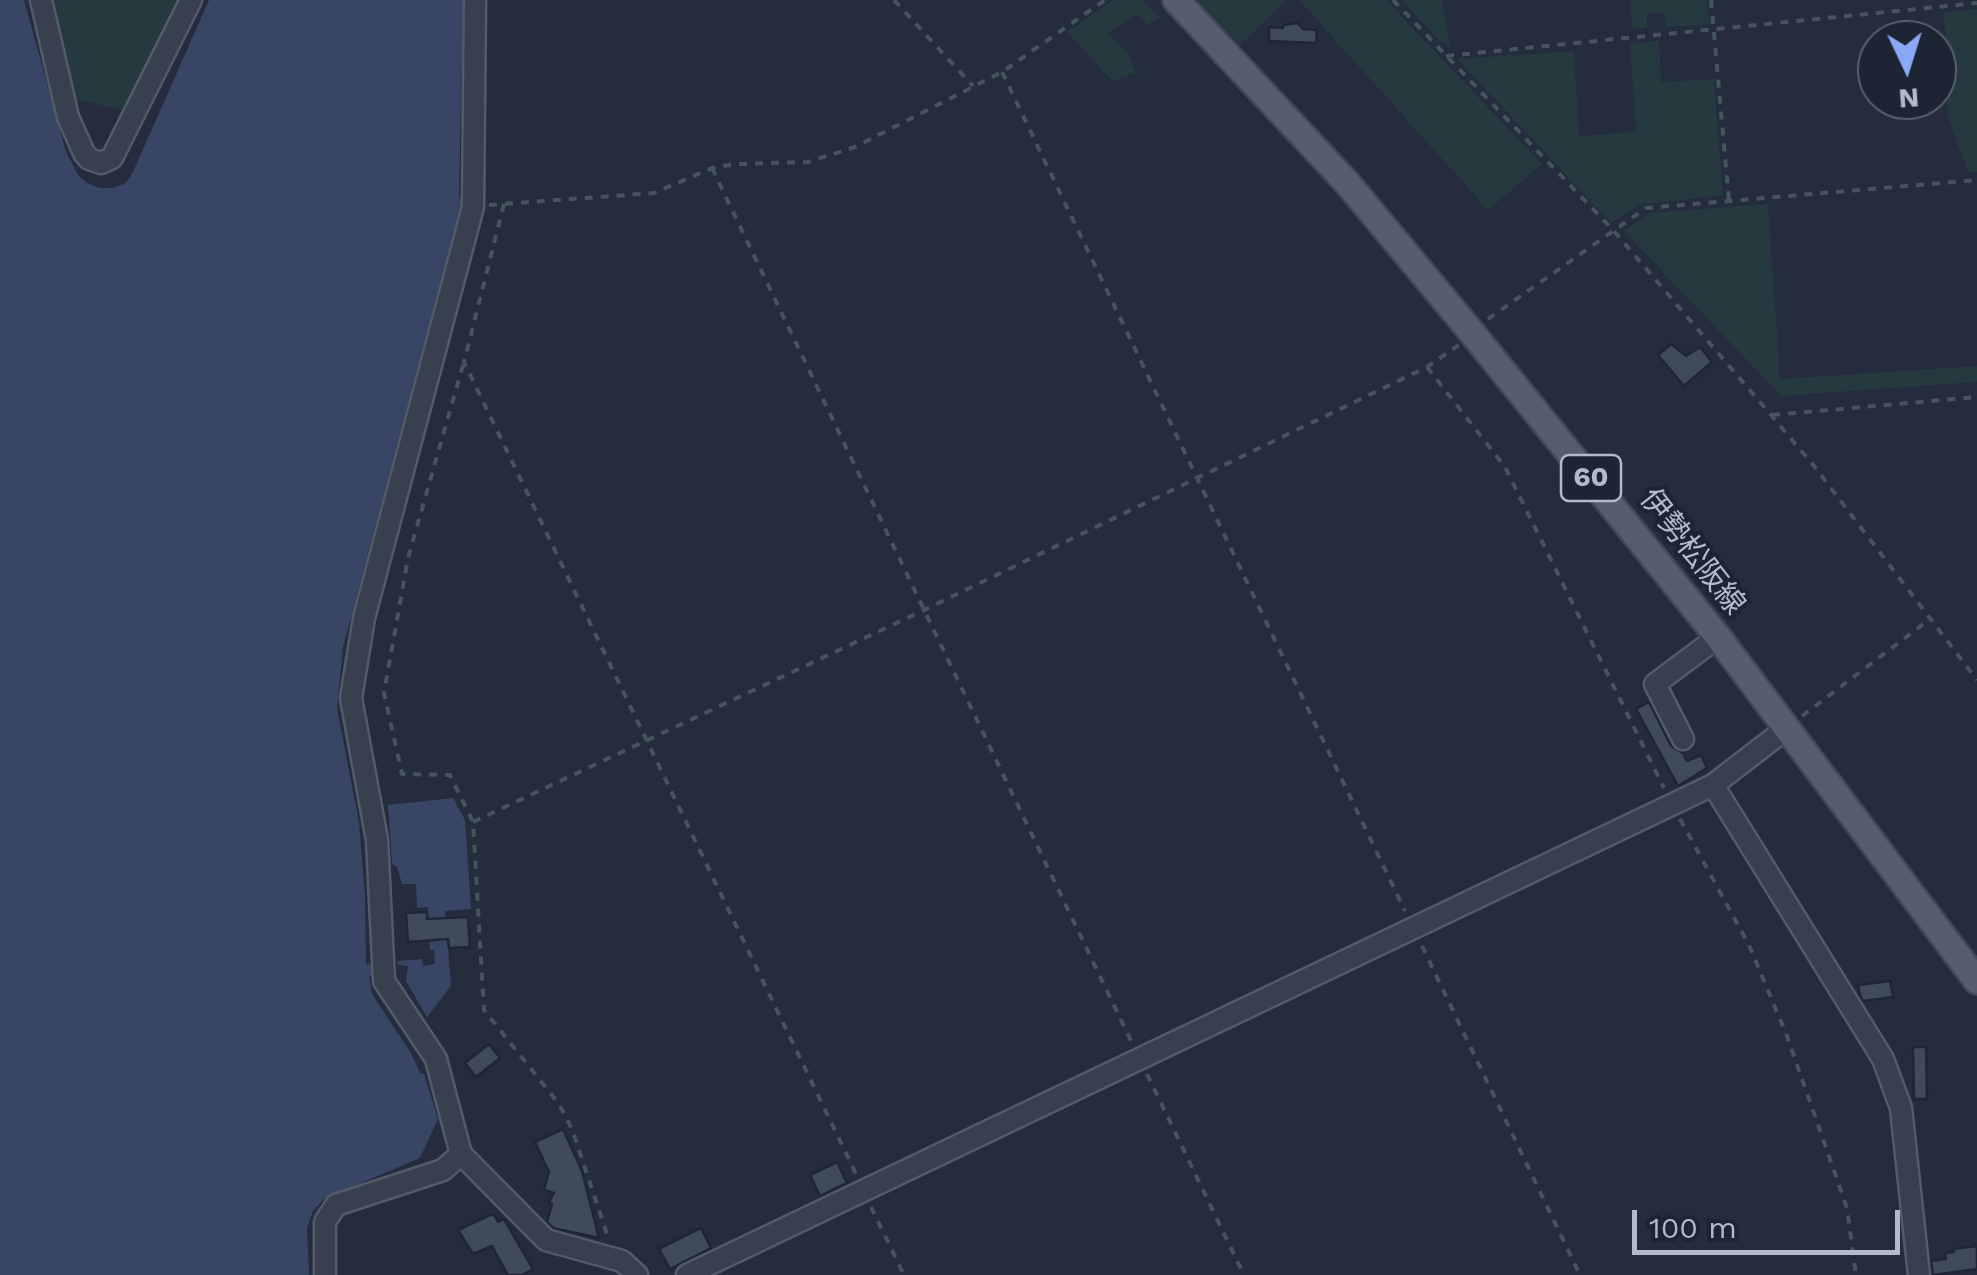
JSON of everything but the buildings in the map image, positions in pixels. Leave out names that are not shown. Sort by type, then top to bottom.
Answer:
[{"type":"main road","name":"伊勢松阪線","points":[[1176,0],[1350,185],[1474,334],[1718,637],[1977,981]]},
{"type":"street","points":[[41,0],[68,117],[88,159],[101,164],[112,158],[191,0]]},
{"type":"street","points":[[475,0],[473,207],[364,618],[352,698],[377,840],[384,981],[436,1059],[460,1154],[546,1240],[615,1259],[637,1275]]},
{"type":"street","points":[[1683,739],[1655,684],[1718,637]]},
{"type":"street","points":[[687,1275],[1713,785],[1786,728]]},
{"type":"street","points":[[1713,785],[1883,1059],[1901,1108],[1919,1275]]},
{"type":"street","points":[[325,1275],[325,1222],[336,1204],[443,1170],[460,1154]]},
{"type":"path","points":[[894,0],[973,86]]},
{"type":"path","points":[[615,1259],[560,1104],[484,1010],[473,822],[450,775],[402,774],[384,693],[408,558],[504,204],[654,193],[712,168],[808,162],[855,147],[1002,72],[1105,0]]},
{"type":"path","points":[[1393,0],[1613,230],[1771,415],[1977,680]]},
{"type":"path","points":[[1711,0],[1730,201]]},
{"type":"path","points":[[1446,56],[1977,4]]},
{"type":"path","points":[[1002,72],[1580,1275]]},
{"type":"path","points":[[712,168],[1244,1275]]},
{"type":"path","points":[[473,822],[1427,367],[1646,208],[1977,180]]},
{"type":"path","points":[[464,362],[904,1275]]},
{"type":"path","points":[[1427,367],[1505,467],[1672,804],[1749,945],[1787,1036],[1846,1208],[1856,1275]]},
{"type":"path","points":[[1771,415],[1977,397]]},
{"type":"path","points":[[1786,728],[1931,618]]},
{"type":"shaded area","points":[[50,0],[183,0],[127,111],[70,98]]},
{"type":"shaded area","points":[[1114,0],[1142,0],[1160,17],[1148,25],[1136,14],[1108,33],[1129,55],[1136,73],[1112,81],[1067,32]]},
{"type":"shaded area","points":[[1195,0],[1287,0],[1240,45]]},
{"type":"shaded area","points":[[1299,0],[1386,0],[1542,164],[1488,210]]},
{"type":"shaded area","points":[[1401,0],[1442,0],[1450,47],[1441,42]]},
{"type":"shaded area","points":[[1630,0],[1707,0],[1710,24],[1667,27],[1664,13],[1647,14],[1647,28],[1633,29]]},
{"type":"shaded area","points":[[1977,9],[1977,172],[1968,172],[1949,120],[1957,120],[1957,20],[1944,20],[1944,12]]},
{"type":"shaded area","points":[[1659,40],[1661,82],[1714,79],[1723,195],[1640,205],[1611,223],[1457,59],[1574,51],[1579,136],[1636,132],[1630,44]]},
{"type":"shaded area","points":[[1768,204],[1780,379],[1977,366],[1977,382],[1781,396],[1624,231],[1650,213]]},
{"type":"water","points":[[0,0],[24,0],[66,152],[78,175],[100,188],[113,188],[126,183],[133,172],[209,0],[463,0],[459,196],[462,201],[343,647],[337,708],[359,822],[366,964],[374,965],[374,974],[369,977],[372,994],[424,1074],[438,1119],[420,1158],[324,1199],[313,1211],[307,1228],[309,1275],[0,1275]]},
{"type":"water","points":[[453,798],[465,820],[471,909],[445,911],[451,986],[427,1017],[406,981],[408,966],[398,965],[397,961],[422,959],[423,966],[435,964],[434,950],[430,950],[428,907],[417,908],[416,884],[402,884],[397,867],[392,864],[388,805]]}]
